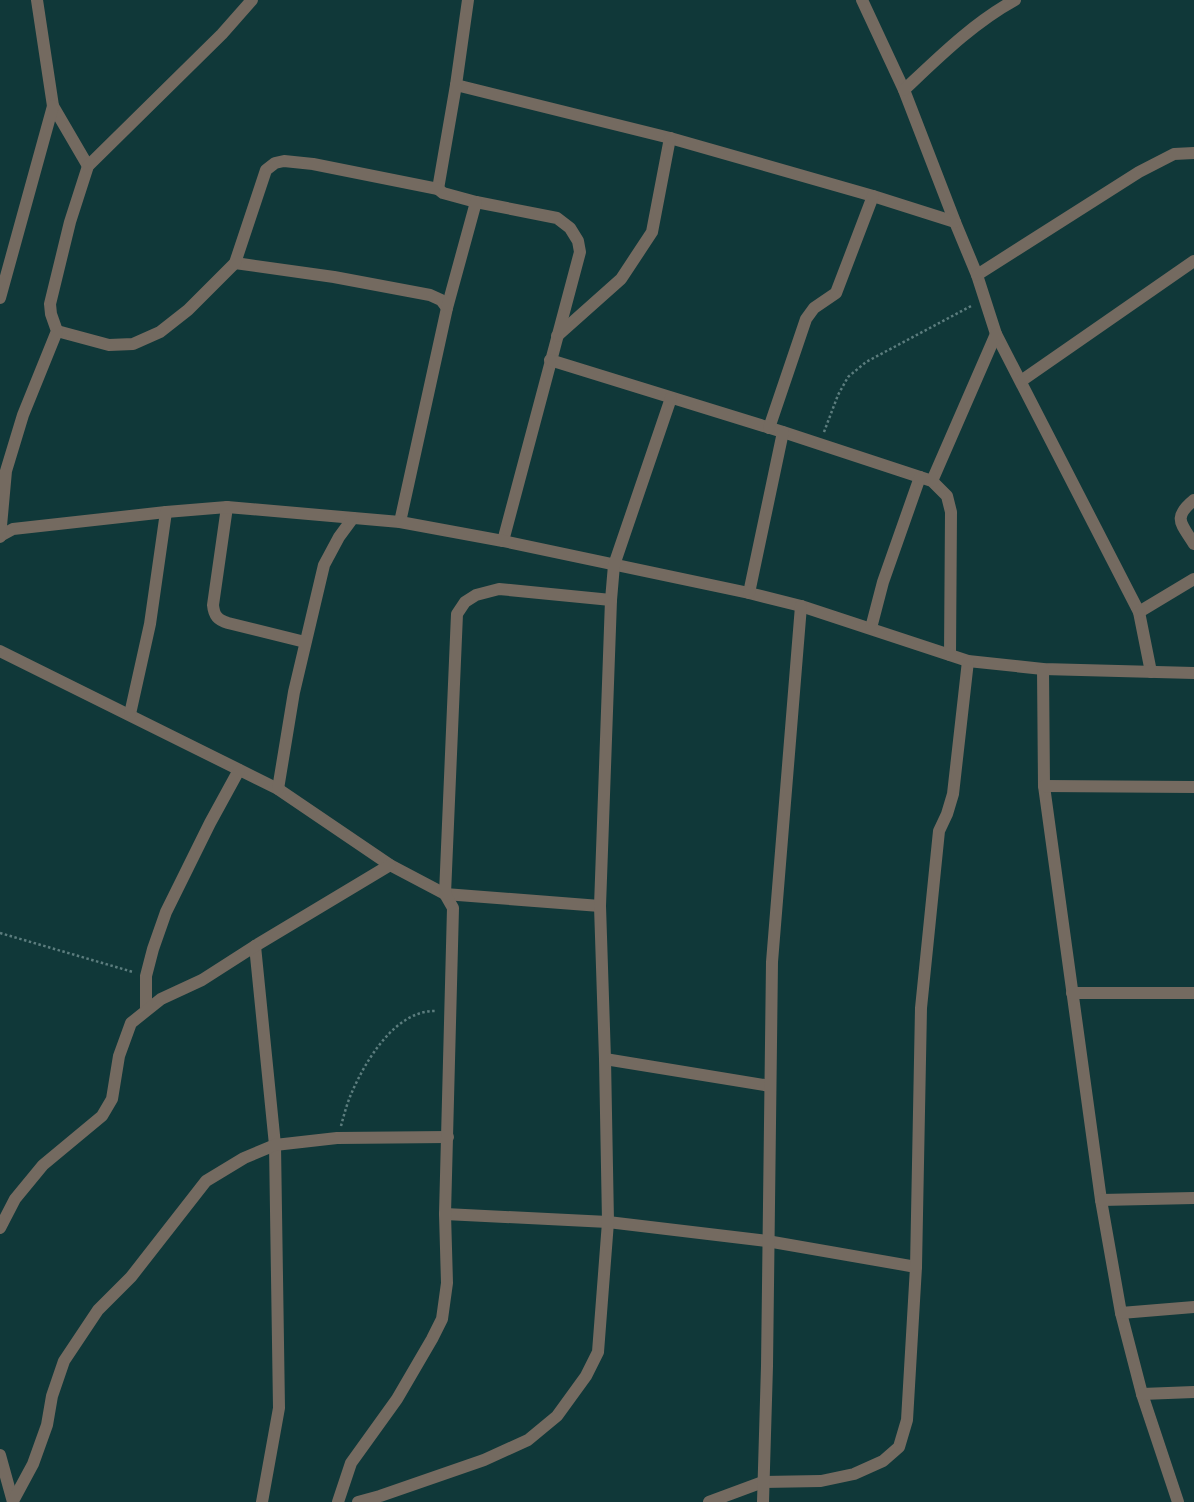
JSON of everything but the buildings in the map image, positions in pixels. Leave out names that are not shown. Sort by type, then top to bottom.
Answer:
[{"type":"street","points":[[37,0],[53,106],[88,166]]},
{"type":"street","points":[[0,537],[6,471],[23,415],[57,331],[51,314],[50,304],[70,222],[88,166],[222,34],[252,0]]},
{"type":"street","points":[[438,189],[468,0]]},
{"type":"street","points":[[862,0],[904,90],[977,274],[996,334],[1139,612],[1151,672]]},
{"type":"street","points":[[904,90],[970,31],[1000,8],[1015,0]]},
{"type":"street","points":[[456,85],[670,138],[873,196],[955,222]]},
{"type":"street","points":[[0,298],[53,106]]},
{"type":"street","points":[[557,336],[621,280],[652,232],[670,138]]},
{"type":"street","points":[[977,274],[1139,172],[1174,154],[1194,153]]},
{"type":"street","points":[[57,331],[109,345],[132,344],[160,332],[188,310],[235,263],[266,170],[275,163],[284,161],[313,164],[438,189],[443,194],[557,218],[570,228],[578,241],[580,252],[503,541]]},
{"type":"street","points":[[769,428],[806,319],[814,308],[836,293],[873,196]]},
{"type":"street","points":[[400,522],[448,308],[476,202]]},
{"type":"street","points":[[1021,381],[1194,261]]},
{"type":"street","points":[[235,263],[334,276],[430,295],[441,300],[448,308]]},
{"type":"street","points":[[871,628],[883,582],[926,479],[996,334]]},
{"type":"street","points":[[550,360],[783,432],[819,446],[926,479],[947,496],[951,512],[950,655]]},
{"type":"street","points":[[358,1502],[484,1460],[528,1440],[557,1416],[586,1376],[598,1352],[608,1222],[600,906],[611,600],[614,565],[671,398]]},
{"type":"street","points":[[749,593],[783,432]]},
{"type":"street","points":[[1194,500],[1182,510],[1180,518],[1194,544]]},
{"type":"street","points":[[0,537],[14,529],[227,507],[400,522],[503,541],[749,593],[801,606],[968,661],[1043,669],[1194,673]]},
{"type":"street","points":[[227,507],[213,605],[214,613],[219,620],[228,623],[305,642]]},
{"type":"street","points":[[130,714],[150,624],[166,512]]},
{"type":"street","points":[[278,790],[294,692],[324,565],[339,537],[353,518]]},
{"type":"street","points":[[1139,612],[1194,579]]},
{"type":"street","points":[[338,1502],[351,1463],[397,1399],[442,1319],[447,1284],[445,1214],[453,908],[445,894],[457,614],[465,602],[476,595],[499,589],[611,600]]},
{"type":"street","points":[[763,1502],[767,1366],[767,1241],[772,962],[801,606]]},
{"type":"street","points":[[1,653],[130,714],[278,790],[390,865],[445,894],[600,906]]},
{"type":"street","points":[[709,1502],[764,1482],[821,1481],[854,1474],[883,1461],[899,1447],[907,1420],[916,1267],[921,1008],[939,831],[948,814],[953,794],[968,661]]},
{"type":"street","points":[[1043,669],[1044,786],[1101,1200],[1121,1313],[1142,1394],[1178,1502]]},
{"type":"street","points":[[146,1010],[146,976],[166,912],[210,823],[239,770]]},
{"type":"street","points":[[1044,786],[1194,787]]},
{"type":"street","points":[[0,1228],[15,1199],[43,1166],[102,1116],[112,1099],[118,1056],[131,1023],[161,999],[202,980],[390,865]]},
{"type":"street","points":[[255,946],[275,1145],[280,1408],[262,1502]]},
{"type":"street","points":[[1072,993],[1194,993]]},
{"type":"street","points":[[605,1060],[770,1086]]},
{"type":"street","points":[[13,1501],[33,1464],[47,1425],[52,1396],[64,1360],[98,1310],[131,1277],[206,1181],[244,1158],[275,1145],[337,1138],[448,1136]]},
{"type":"street","points":[[1101,1200],[1194,1198]]},
{"type":"street","points":[[445,1214],[608,1222],[767,1241],[916,1267]]},
{"type":"street","points":[[1121,1313],[1194,1307]]},
{"type":"street","points":[[1142,1394],[1194,1392]]},
{"type":"street","points":[[0,1455],[13,1501]]},
{"type":"path","points":[[819,446],[838,395],[848,377],[866,362],[985,298]]},
{"type":"path","points":[[0,933],[146,976]]},
{"type":"path","points":[[337,1138],[351,1094],[370,1056],[398,1026],[414,1016],[428,1011],[451,1012]]}]
